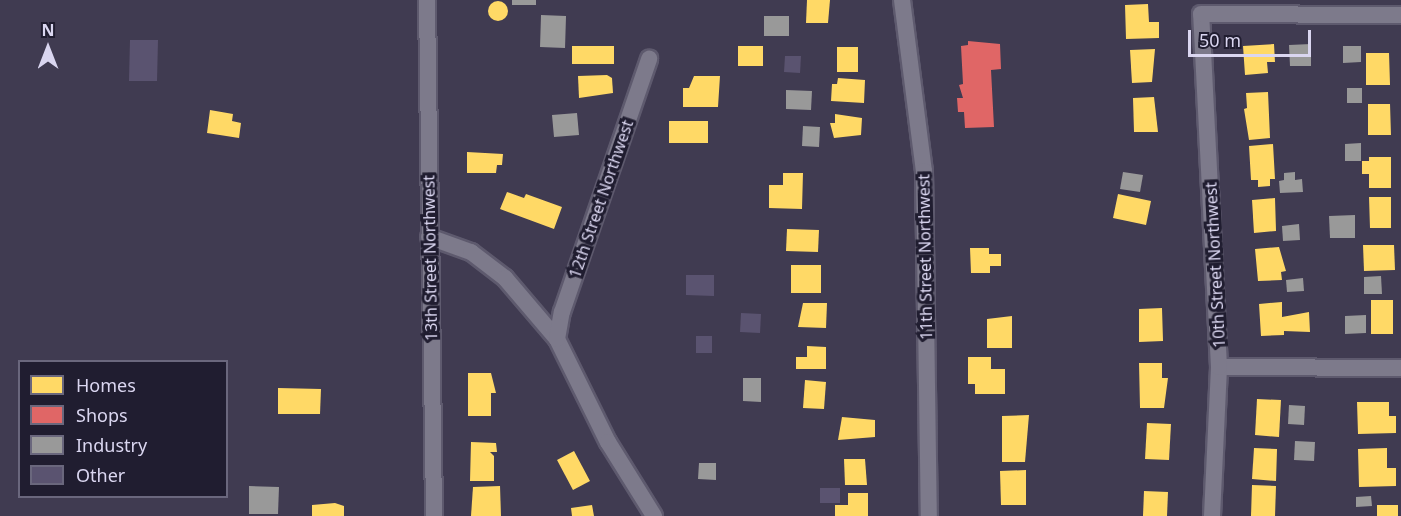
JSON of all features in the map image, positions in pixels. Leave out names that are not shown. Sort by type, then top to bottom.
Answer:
[{"type":"street","name":"13th Street Northwest","points":[[427,0],[434,516]]},
{"type":"street","name":"11th Street Northwest","points":[[902,0],[924,171],[929,516]]},
{"type":"street","name":"10th Street Northwest","points":[[1212,516],[1219,367],[1201,14],[1401,15]]},
{"type":"street","name":"12th Street Northwest","points":[[557,339],[562,312],[649,60]]},
{"type":"street","points":[[429,237],[471,252],[505,278],[557,339],[608,442],[654,516]]},
{"type":"street","points":[[1219,367],[1401,368]]},
{"type":"building: Homes","points":[[807,0],[830,0],[828,23],[806,23]]},
{"type":"building: Homes","points":[[498,1],[505,4],[508,11],[505,18],[498,21],[491,18],[488,11],[491,4]]},
{"type":"building: Homes","points":[[1148,4],[1149,22],[1159,22],[1159,38],[1126,39],[1125,5]]},
{"type":"building: Homes","points":[[1274,44],[1275,62],[1267,62],[1268,73],[1245,75],[1243,46]]},
{"type":"building: Homes","points":[[572,46],[614,46],[614,64],[572,64]]},
{"type":"building: Homes","points":[[738,46],[763,46],[763,66],[738,66]]},
{"type":"building: Homes","points":[[837,47],[858,47],[858,72],[837,72]]},
{"type":"building: Homes","points":[[1155,49],[1152,82],[1132,83],[1130,50]]},
{"type":"building: Homes","points":[[1366,53],[1389,53],[1390,85],[1366,85]]},
{"type":"building: Homes","points":[[607,75],[612,78],[613,93],[579,98],[578,76]]},
{"type":"building: Homes","points":[[694,76],[720,76],[718,107],[683,107],[683,88],[689,88]]},
{"type":"building: Homes","points":[[838,78],[865,80],[864,103],[831,101],[832,84],[837,84]]},
{"type":"building: Homes","points":[[1268,92],[1270,138],[1249,140],[1244,109],[1247,108],[1246,93]]},
{"type":"building: Homes","points":[[1154,97],[1158,132],[1134,132],[1133,98]]},
{"type":"building: Homes","points":[[1368,104],[1390,104],[1391,135],[1368,135]]},
{"type":"building: Homes","points":[[210,110],[233,114],[232,121],[241,123],[239,138],[207,133]]},
{"type":"building: Homes","points":[[835,114],[862,118],[861,135],[834,138],[830,123],[835,123]]},
{"type":"building: Homes","points":[[669,121],[708,121],[708,143],[669,143]]},
{"type":"building: Homes","points":[[1273,144],[1275,179],[1270,179],[1270,186],[1258,187],[1258,180],[1251,180],[1249,146]]},
{"type":"building: Homes","points":[[467,152],[503,154],[502,165],[497,165],[496,173],[467,173]]},
{"type":"building: Homes","points":[[1369,157],[1391,157],[1391,188],[1369,188],[1369,174],[1362,174],[1362,161],[1369,161]]},
{"type":"building: Homes","points":[[783,173],[803,173],[802,209],[769,208],[769,185],[783,185]]},
{"type":"building: Homes","points":[[507,192],[524,198],[526,194],[562,207],[554,229],[500,209]]},
{"type":"building: Homes","points":[[1118,194],[1151,201],[1146,225],[1113,218]]},
{"type":"building: Homes","points":[[1369,197],[1391,197],[1391,228],[1370,228]]},
{"type":"building: Homes","points":[[1275,198],[1276,231],[1254,233],[1252,200]]},
{"type":"building: Homes","points":[[787,229],[819,230],[818,252],[786,251]]},
{"type":"building: Homes","points":[[1363,245],[1394,245],[1395,270],[1364,271]]},
{"type":"building: Homes","points":[[1279,247],[1286,271],[1281,272],[1282,280],[1258,281],[1255,249]]},
{"type":"building: Homes","points":[[970,248],[989,248],[989,254],[1001,254],[1001,266],[990,266],[990,273],[971,273]]},
{"type":"building: Homes","points":[[791,265],[821,265],[821,293],[791,293]]},
{"type":"building: Homes","points":[[1371,300],[1393,300],[1393,334],[1371,334]]},
{"type":"building: Homes","points":[[1282,302],[1282,317],[1309,312],[1310,332],[1284,331],[1284,335],[1261,336],[1259,304]]},
{"type":"building: Homes","points":[[803,303],[827,303],[826,328],[798,327]]},
{"type":"building: Homes","points":[[1162,308],[1163,341],[1139,342],[1139,309]]},
{"type":"building: Homes","points":[[1012,316],[1012,348],[987,348],[987,319]]},
{"type":"building: Homes","points":[[807,346],[826,347],[826,369],[796,369],[796,357],[807,357]]},
{"type":"building: Homes","points":[[968,357],[991,357],[991,369],[1005,369],[1005,394],[975,394],[975,384],[968,384]]},
{"type":"building: Homes","points":[[1139,363],[1162,363],[1162,378],[1168,378],[1164,408],[1140,408]]},
{"type":"building: Homes","points":[[468,373],[491,373],[496,393],[491,393],[491,416],[468,416]]},
{"type":"building: Homes","points":[[805,380],[826,382],[824,409],[803,408]]},
{"type":"building: Homes","points":[[278,388],[321,389],[320,414],[278,414]]},
{"type":"building: Homes","points":[[1257,399],[1281,400],[1279,437],[1255,435]]},
{"type":"building: Homes","points":[[1357,402],[1389,402],[1389,416],[1396,416],[1396,433],[1358,434]]},
{"type":"building: Homes","points":[[1029,415],[1025,462],[1002,462],[1002,416]]},
{"type":"building: Homes","points":[[842,417],[875,420],[875,437],[838,440]]},
{"type":"building: Homes","points":[[1147,423],[1171,424],[1169,460],[1145,459]]},
{"type":"building: Homes","points":[[471,442],[496,443],[497,452],[490,452],[494,456],[494,481],[470,481]]},
{"type":"building: Homes","points":[[1254,448],[1277,449],[1276,481],[1252,479]]},
{"type":"building: Homes","points":[[1387,448],[1387,468],[1396,468],[1396,486],[1359,487],[1358,449]]},
{"type":"building: Homes","points":[[574,451],[590,481],[573,490],[557,460]]},
{"type":"building: Homes","points":[[844,459],[865,459],[867,485],[845,485]]},
{"type":"building: Homes","points":[[1026,470],[1026,505],[1001,505],[1000,471]]},
{"type":"building: Homes","points":[[1252,485],[1276,486],[1275,516],[1251,516]]},
{"type":"building: Homes","points":[[500,486],[501,516],[471,516],[473,487]]},
{"type":"building: Homes","points":[[1144,491],[1168,492],[1167,516],[1143,516]]},
{"type":"building: Homes","points":[[848,493],[868,493],[868,516],[835,516],[835,505],[848,505]]},
{"type":"building: Homes","points":[[335,503],[344,506],[344,516],[312,516],[312,505]]},
{"type":"building: Homes","points":[[592,505],[594,516],[572,516],[571,508]]},
{"type":"building: Homes","points":[[1377,505],[1398,505],[1398,516],[1377,516]]},
{"type":"building: Shops","points":[[968,41],[1000,44],[1001,69],[991,70],[994,127],[965,128],[964,112],[958,112],[957,98],[963,98],[959,85],[963,84],[961,46],[968,45]]},
{"type":"building: Industry","points":[[512,0],[536,0],[536,5],[512,5]]},
{"type":"building: Industry","points":[[541,15],[566,16],[565,48],[540,47]]},
{"type":"building: Industry","points":[[764,16],[789,16],[789,36],[764,36]]},
{"type":"building: Industry","points":[[1311,44],[1311,66],[1290,66],[1289,45]]},
{"type":"building: Industry","points":[[1343,46],[1361,46],[1361,62],[1343,63]]},
{"type":"building: Industry","points":[[1347,88],[1362,88],[1362,103],[1347,103]]},
{"type":"building: Industry","points":[[786,90],[812,91],[811,110],[786,109]]},
{"type":"building: Industry","points":[[577,113],[579,135],[554,137],[552,115]]},
{"type":"building: Industry","points":[[803,126],[820,127],[819,147],[802,146]]},
{"type":"building: Industry","points":[[1361,143],[1361,161],[1345,161],[1345,144]]},
{"type":"building: Industry","points":[[1123,172],[1143,175],[1140,192],[1120,189]]},
{"type":"building: Industry","points":[[1295,172],[1295,180],[1302,179],[1303,192],[1280,193],[1279,181],[1284,180],[1284,173]]},
{"type":"building: Industry","points":[[1355,215],[1355,238],[1330,238],[1329,216]]},
{"type":"building: Industry","points":[[1299,224],[1300,240],[1283,241],[1282,226]]},
{"type":"building: Industry","points":[[1381,276],[1382,294],[1364,294],[1364,277]]},
{"type":"building: Industry","points":[[1303,278],[1304,291],[1287,292],[1286,280]]},
{"type":"building: Industry","points":[[1366,315],[1366,333],[1345,334],[1345,316]]},
{"type":"building: Industry","points":[[743,378],[761,378],[761,402],[743,401]]},
{"type":"building: Industry","points":[[1289,405],[1305,406],[1304,425],[1288,424]]},
{"type":"building: Industry","points":[[1295,441],[1315,442],[1314,461],[1294,460]]},
{"type":"building: Industry","points":[[699,463],[716,463],[716,480],[698,479]]},
{"type":"building: Industry","points":[[249,486],[279,487],[278,514],[249,514]]},
{"type":"building: Industry","points":[[1371,496],[1372,506],[1356,507],[1356,497]]},
{"type":"building: Other","points":[[130,40],[158,40],[157,81],[129,81]]},
{"type":"building: Other","points":[[785,56],[801,56],[800,73],[784,72]]},
{"type":"building: Other","points":[[686,275],[714,275],[714,296],[686,295]]},
{"type":"building: Other","points":[[741,313],[761,314],[760,333],[740,332]]},
{"type":"building: Other","points":[[696,336],[712,336],[712,353],[696,353]]},
{"type":"building: Other","points":[[820,488],[840,488],[840,503],[820,503]]}]
